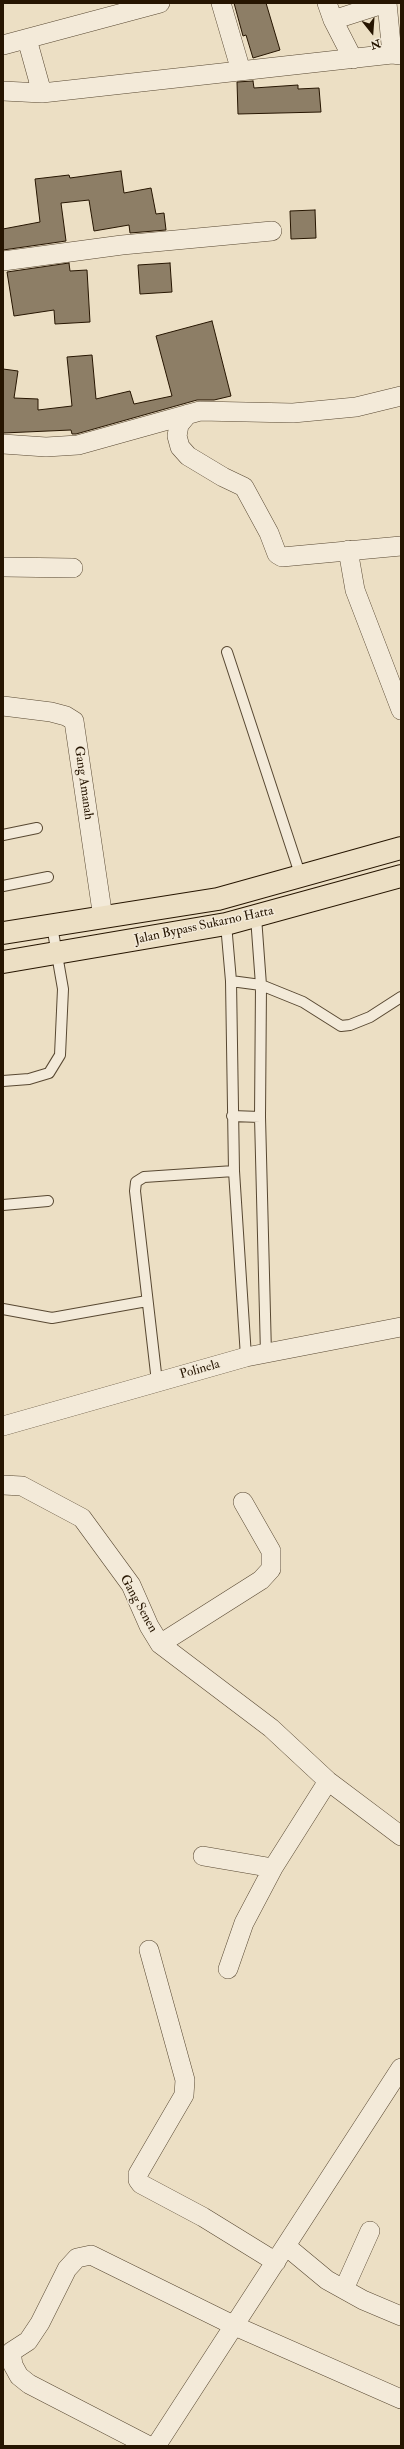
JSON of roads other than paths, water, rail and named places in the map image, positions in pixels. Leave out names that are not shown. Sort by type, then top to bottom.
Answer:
[{"type":"highway","name":"Jalan Bypass Sukarno Hatta","points":[[3,933],[218,899],[301,878],[401,848]]},
{"type":"highway","name":"Jalan Bypass Sukarno Hatta","points":[[3,962],[226,924],[401,876]]},
{"type":"street","points":[[3,45],[160,3]]},
{"type":"street","points":[[221,3],[241,71]]},
{"type":"street","points":[[3,91],[42,93],[353,59],[396,54],[386,3],[330,11],[353,59]]},
{"type":"street","points":[[27,39],[42,93]]},
{"type":"street","points":[[3,261],[122,245],[272,231]]},
{"type":"street","points":[[3,444],[38,446],[78,445],[188,414],[213,411],[293,413],[356,407],[401,396]]},
{"type":"street","points":[[188,414],[179,425],[177,436],[180,448],[188,456],[223,478],[244,487],[269,533],[276,554],[282,557],[401,546]]},
{"type":"street","points":[[348,550],[355,590],[394,673],[401,710]]},
{"type":"street","points":[[3,567],[73,568]]},
{"type":"street","name":"Gang Amanah","points":[[3,706],[51,712],[66,716],[74,721],[104,918]]},
{"type":"street","name":"Polinela","points":[[3,1426],[246,1357],[401,1327]]},
{"type":"street","name":"Gang Senen","points":[[3,1484],[22,1486],[82,1518],[131,1585],[148,1626],[160,1644],[271,1728],[328,1782],[401,1836]]},
{"type":"street","points":[[160,1644],[261,1580],[271,1569],[271,1551],[242,1502]]},
{"type":"street","points":[[228,1969],[244,1923],[273,1868],[328,1782]]},
{"type":"street","points":[[203,1856],[273,1868]]},
{"type":"street","points":[[149,1950],[183,2074],[185,2087],[184,2095],[138,2174],[138,2180],[141,2184],[203,2217],[281,2254],[344,2289],[401,2316]]},
{"type":"street","points":[[156,2446],[401,2068]]},
{"type":"street","points":[[344,2289],[370,2231]]},
{"type":"street","points":[[149,2446],[29,2384],[19,2376],[7,2351],[28,2341],[40,2323],[68,2269],[77,2258],[91,2255],[235,2326],[401,2399]]},
{"type":"lane","points":[[227,652],[301,878]]},
{"type":"lane","points":[[3,835],[38,828]]},
{"type":"lane","points":[[3,886],[48,877]]},
{"type":"lane","points":[[256,917],[261,985],[260,1116],[266,1354]]},
{"type":"lane","points":[[226,924],[231,982],[234,1171],[246,1357]]},
{"type":"lane","points":[[3,1081],[29,1079],[49,1073],[60,1055],[62,989],[52,926]]},
{"type":"lane","points":[[231,982],[261,985],[303,1002],[341,1026],[350,1026],[370,1017],[401,997]]},
{"type":"lane","points":[[232,1116],[260,1116]]},
{"type":"lane","points":[[157,1382],[134,1191],[136,1182],[144,1177],[234,1171]]},
{"type":"lane","points":[[3,1205],[48,1201]]},
{"type":"lane","points":[[3,1309],[52,1318],[147,1301]]}]
